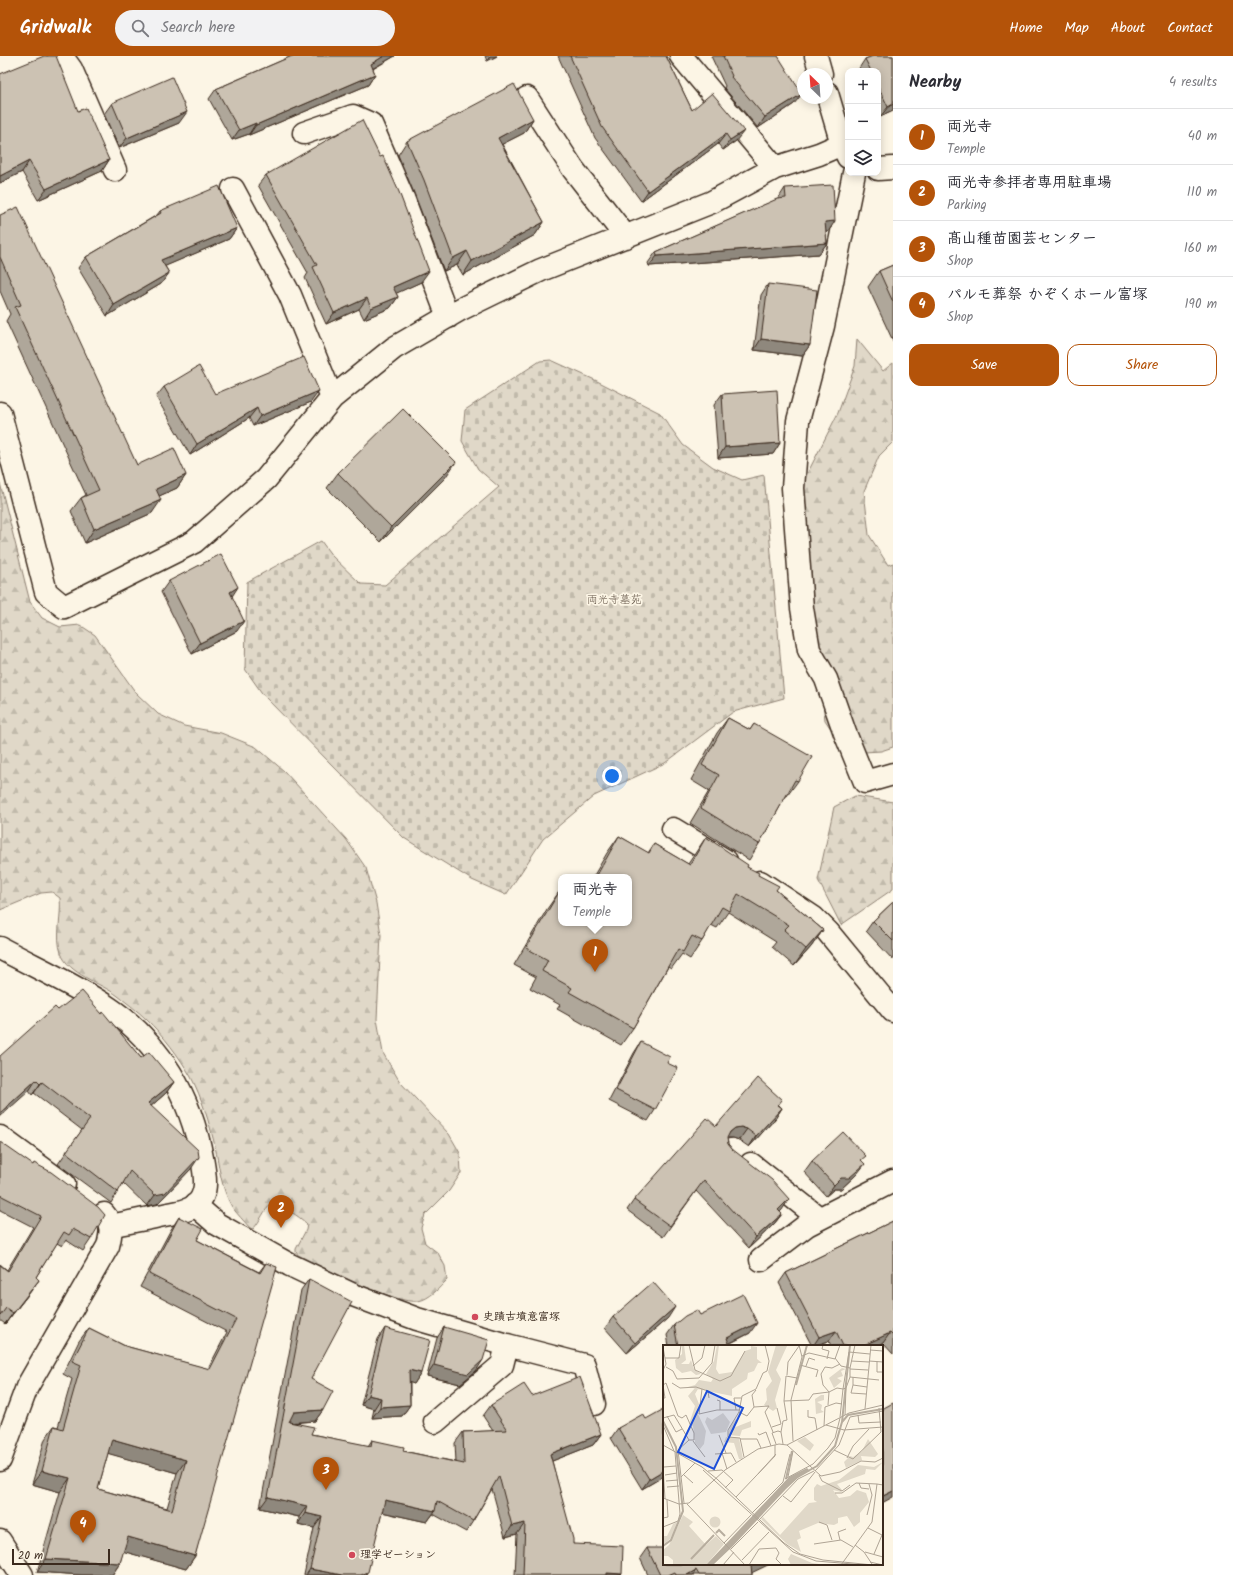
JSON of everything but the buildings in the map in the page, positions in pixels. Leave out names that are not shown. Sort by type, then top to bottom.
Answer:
[{"type":"street","points":[[59,56],[63,58],[71,69],[115,170]]},
{"type":"street","points":[[681,56],[775,168]]},
{"type":"street","points":[[816,56],[819,68]]},
{"type":"street","points":[[526,98],[573,169],[626,237]]},
{"type":"street","points":[[0,413],[46,592],[64,607],[194,542],[266,479],[332,398],[394,348],[448,317],[541,270],[712,202],[775,168],[819,154],[845,151],[830,104]]},
{"type":"street","points":[[304,133],[353,116],[371,124],[403,198],[448,317]]},
{"type":"street","points":[[881,168],[893,168]]},
{"type":"street","points":[[853,176],[823,326],[798,421],[793,488],[802,608],[809,650],[826,679],[845,733],[865,782],[893,774]]},
{"type":"street","points":[[233,189],[290,295],[332,398]]},
{"type":"street","points":[[672,829],[686,835],[785,897],[814,918],[828,932],[893,1011]]},
{"type":"street","points":[[0,948],[109,1008],[136,1030],[158,1055],[177,1084],[191,1115],[200,1148],[206,1180],[203,1195],[194,1207],[180,1212],[110,1226]]},
{"type":"street","points":[[0,1137],[99,1209],[108,1219],[112,1232],[108,1246],[27,1387],[0,1460]]},
{"type":"street","points":[[732,1150],[819,1218]]},
{"type":"street","points":[[761,1260],[807,1225],[893,1181]]},
{"type":"street","points":[[195,1205],[224,1227],[290,1265],[353,1295],[417,1319],[507,1345],[584,1364],[594,1404]]},
{"type":"street","points":[[435,1422],[502,1366],[507,1345]]},
{"type":"street","points":[[0,1541],[22,1575]]},
{"type":"green space","points":[[857,339],[883,371],[893,363],[893,442],[879,456],[864,491],[869,535],[888,565],[893,563],[893,747],[881,751],[847,753],[825,720],[804,549],[804,480],[838,413],[855,366]]},
{"type":"green space","name":"両光寺墓苑","points":[[551,360],[595,380],[660,413],[683,445],[713,467],[742,480],[764,475],[784,698],[733,712],[665,763],[594,796],[543,839],[506,895],[472,880],[404,838],[264,696],[245,669],[247,582],[321,541],[332,556],[361,584],[385,585],[499,487],[478,469],[462,441],[465,410],[540,361]]},
{"type":"green space","points":[[0,483],[30,602],[42,618],[60,627],[80,625],[95,635],[136,693],[158,714],[184,726],[221,733],[256,747],[284,771],[346,839],[366,868],[376,903],[381,935],[377,1019],[383,1053],[400,1082],[449,1134],[460,1153],[461,1173],[449,1191],[425,1215],[421,1228],[425,1243],[438,1253],[445,1266],[447,1280],[434,1293],[426,1298],[418,1301],[407,1301],[393,1297],[358,1284],[298,1255],[296,1249],[306,1230],[307,1224],[281,1207],[272,1204],[269,1206],[253,1229],[250,1228],[234,1210],[228,1200],[219,1169],[208,1119],[195,1085],[181,1061],[159,1032],[136,1010],[111,991],[86,978],[70,967],[65,960],[59,946],[60,898],[52,892],[41,893],[0,910]]},
{"type":"green space","points":[[855,796],[893,802],[893,889],[841,925],[818,880],[834,807]]},
{"type":"place","name":"両光寺","points":[[595,972]]},
{"type":"place","name":"両光寺参拝者専用駐車場","points":[[281,1228]]},
{"type":"place","name":"史蹟古墳意富塚","points":[[475,1317]]},
{"type":"place","name":"髙山種苗園芸センター","points":[[326,1490]]},
{"type":"place","name":"パルモ葬祭 かぞくホール富塚","points":[[83,1543]]},
{"type":"place","name":"理学ゼーション","points":[[352,1555]]}]
